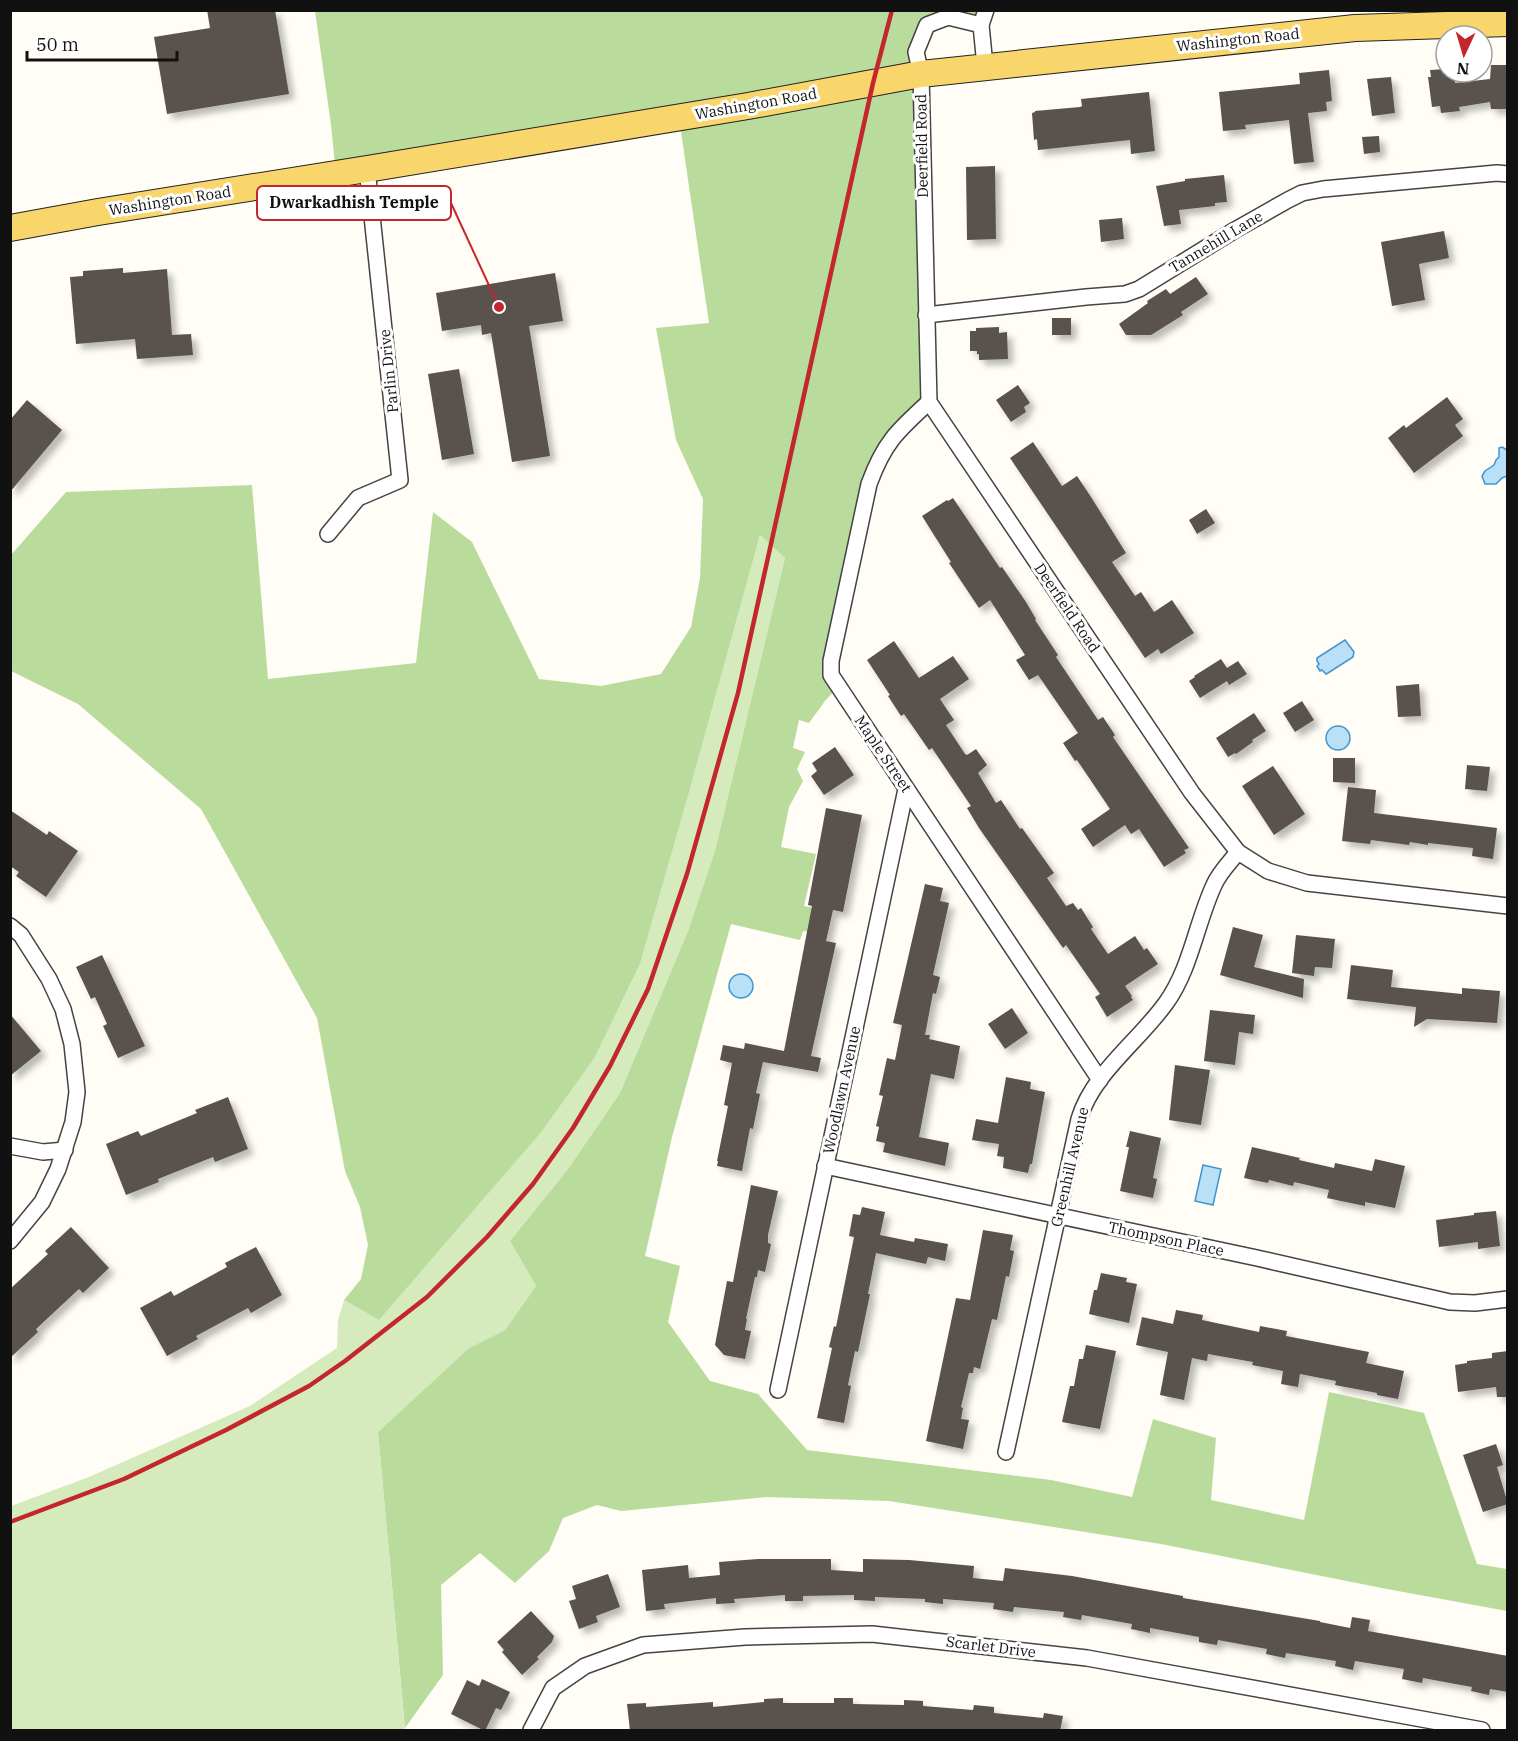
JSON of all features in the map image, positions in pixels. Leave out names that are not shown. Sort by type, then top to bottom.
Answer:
[{"type":"main road","name":"Washington Road","points":[[10,228],[748,106],[921,74],[1355,28],[1508,23]]},
{"type":"street","name":"Deerfield Road","points":[[983,18],[948,17],[927,25],[916,52],[921,74],[928,402],[1192,794],[1238,852],[1268,871],[1307,883],[1508,906]]},
{"type":"street","points":[[983,18],[985,66]]},
{"type":"street","name":"Parlin Drive","points":[[328,534],[358,498],[400,480],[367,170]]},
{"type":"street","name":"Tannehill Lane","points":[[926,315],[1125,294],[1139,289],[1235,230],[1302,193],[1323,189],[1497,173],[1508,174]]},
{"type":"street","name":"Maple Street","points":[[928,402],[901,427],[886,446],[869,484],[831,661],[831,675],[1100,1080]]},
{"type":"street","name":"Woodlawn Avenue","points":[[778,1390],[906,789]]},
{"type":"street","name":"Greenhill Avenue","points":[[1006,1452],[1084,1104],[1100,1080],[1166,1003],[1184,969],[1214,884],[1238,852]]},
{"type":"street","points":[[10,926],[21,935],[49,979],[63,1010],[72,1044],[77,1092],[73,1122],[58,1169],[42,1202],[10,1241]]},
{"type":"street","points":[[10,1146],[43,1152],[65,1150]]},
{"type":"street","name":"Thompson Place","points":[[825,1166],[1450,1302],[1475,1303],[1508,1299]]},
{"type":"street","name":"Scarlet Drive","points":[[531,1731],[553,1688],[585,1666],[642,1645],[745,1637],[872,1634],[1087,1658],[1482,1731]]},
{"type":"green space","points":[[315,11],[986,11],[981,25],[948,17],[928,25],[916,52],[929,402],[886,446],[831,661],[838,687],[809,723],[799,720],[793,748],[805,752],[797,769],[803,781],[789,807],[781,847],[816,854],[804,906],[831,911],[828,934],[803,931],[800,940],[731,924],[672,1137],[645,1256],[680,1266],[668,1322],[710,1381],[758,1394],[807,1450],[1051,1480],[1132,1497],[1153,1419],[1216,1438],[1211,1500],[1304,1520],[1329,1392],[1424,1413],[1477,1564],[1507,1569],[1507,1611],[1161,1544],[889,1501],[767,1497],[621,1511],[597,1505],[563,1518],[549,1551],[515,1583],[480,1553],[441,1585],[443,1675],[405,1728],[378,1432],[469,1348],[505,1330],[536,1286],[510,1241],[568,1169],[620,1093],[688,931],[715,851],[785,558],[760,535],[640,964],[595,1057],[542,1131],[379,1320],[344,1300],[361,1279],[368,1245],[360,1207],[345,1171],[317,1018],[201,809],[78,704],[11,671],[11,555],[66,492],[252,485],[268,679],[416,663],[433,512],[472,542],[539,679],[601,686],[661,674],[691,627],[700,578],[703,499],[676,440],[656,328],[709,323],[679,118],[336,174]]},
{"type":"green space","points":[[760,535],[785,558],[715,851],[688,931],[620,1093],[568,1169],[510,1241],[536,1286],[505,1330],[469,1348],[378,1432],[405,1730],[11,1730],[11,1506],[89,1477],[250,1406],[337,1348],[338,1320],[344,1300],[379,1320],[595,1057],[640,964]]},
{"type":"water","points":[[1499,448],[1507,450],[1507,476],[1496,484],[1485,484],[1482,476],[1494,465],[1499,457]]},
{"type":"water","points":[[1345,640],[1354,652],[1353,657],[1326,674],[1320,671],[1317,658]]},
{"type":"water","points":[[1338,726],[1347,729],[1350,738],[1347,747],[1338,750],[1329,747],[1326,738],[1329,729]]},
{"type":"water","points":[[741,974],[750,977],[753,986],[750,995],[741,998],[732,995],[729,986],[732,977]]},
{"type":"water","points":[[1203,1165],[1221,1169],[1213,1205],[1195,1201]]},
{"type":"building","points":[[207,10],[275,10],[289,94],[167,114],[154,37],[210,28]]},
{"type":"building","points":[[1494,65],[1508,65],[1508,109],[1491,109],[1490,102],[1459,107],[1460,111],[1441,113],[1440,106],[1432,107],[1428,77],[1431,77],[1430,70],[1434,70],[1434,84],[1494,84]]},
{"type":"building","points":[[1329,70],[1332,101],[1326,102],[1327,111],[1308,113],[1314,162],[1294,164],[1289,120],[1245,125],[1246,129],[1223,131],[1219,92],[1300,84],[1299,73]]},
{"type":"building","points":[[1391,77],[1395,113],[1372,116],[1367,79]]},
{"type":"building","points":[[1149,92],[1155,151],[1131,154],[1130,140],[1038,150],[1037,139],[1034,140],[1032,113],[1035,111],[1080,107],[1082,106],[1081,99]]},
{"type":"building","points":[[1379,136],[1380,152],[1364,154],[1362,137]]},
{"type":"building","points":[[995,166],[996,239],[967,240],[966,167]]},
{"type":"building","points":[[1224,175],[1227,202],[1215,203],[1215,206],[1179,210],[1181,224],[1164,226],[1156,186],[1185,181],[1185,179]]},
{"type":"building","points":[[1122,218],[1124,239],[1101,242],[1099,220]]},
{"type":"building","points":[[1444,231],[1449,258],[1419,264],[1425,300],[1392,306],[1381,242]]},
{"type":"building","points":[[123,268],[123,273],[167,269],[172,335],[191,334],[193,355],[137,359],[135,339],[76,344],[70,277],[83,276],[83,271]]},
{"type":"building","points":[[555,273],[563,321],[529,326],[550,456],[512,462],[491,333],[482,335],[481,325],[442,331],[436,293]]},
{"type":"building","points":[[1196,277],[1208,294],[1181,312],[1183,315],[1151,335],[1126,335],[1119,324],[1166,289],[1170,294]]},
{"type":"building","points":[[1052,318],[1071,318],[1071,335],[1052,335]]},
{"type":"building","points":[[999,327],[999,333],[1007,332],[1008,359],[979,360],[977,351],[970,351],[970,331],[976,331],[976,328]]},
{"type":"building","points":[[459,369],[474,454],[442,460],[428,374]]},
{"type":"building","points":[[1018,385],[1030,403],[1024,407],[1026,412],[1011,422],[996,400]]},
{"type":"building","points":[[1447,397],[1463,419],[1455,425],[1463,436],[1414,473],[1388,438],[1404,425],[1406,428]]},
{"type":"building","points":[[27,400],[62,430],[10,492],[10,420]]},
{"type":"building","points":[[1033,442],[1062,486],[1077,476],[1091,497],[1126,553],[1112,562],[1135,596],[1141,592],[1154,612],[1172,600],[1194,633],[1161,654],[1158,649],[1145,658],[1010,458]]},
{"type":"building","points":[[953,498],[1026,602],[1058,655],[1056,657],[1098,720],[1103,717],[1115,735],[1113,737],[1189,848],[1184,850],[1186,853],[1164,867],[1139,829],[1131,834],[1125,825],[1093,847],[1081,829],[1110,809],[1063,743],[1078,733],[1038,675],[1029,680],[1016,660],[1025,655],[990,600],[979,608],[949,563],[951,562],[922,516]]},
{"type":"building","points":[[1206,509],[1215,523],[1197,534],[1189,520]]},
{"type":"building","points":[[894,641],[919,678],[953,656],[969,679],[940,699],[954,720],[946,725],[965,754],[976,749],[987,765],[978,773],[996,803],[1001,800],[1020,829],[1022,828],[1054,873],[1047,878],[1066,906],[1073,903],[1078,910],[1081,908],[1093,927],[1091,929],[1108,954],[1135,936],[1144,950],[1147,948],[1158,964],[1125,986],[1133,1000],[1107,1017],[1095,997],[1100,994],[1066,945],[1063,948],[979,828],[967,808],[971,806],[932,748],[929,750],[904,714],[901,716],[867,660]]},
{"type":"building","points":[[1221,659],[1227,668],[1238,661],[1247,674],[1229,685],[1227,681],[1200,698],[1189,681]]},
{"type":"building","points":[[1419,684],[1421,716],[1398,717],[1396,686]]},
{"type":"building","points":[[1302,701],[1314,720],[1295,732],[1283,713]]},
{"type":"building","points":[[1254,713],[1266,731],[1236,754],[1228,757],[1216,738]]},
{"type":"building","points":[[835,747],[854,775],[824,795],[811,776],[817,771],[812,763]]},
{"type":"building","points":[[1333,758],[1355,758],[1355,783],[1333,782]]},
{"type":"building","points":[[1467,765],[1490,767],[1487,791],[1465,789]]},
{"type":"building","points":[[1273,766],[1305,814],[1274,835],[1242,786]]},
{"type":"building","points":[[1348,787],[1376,790],[1374,813],[1497,828],[1493,859],[1472,856],[1473,848],[1410,842],[1409,845],[1371,840],[1370,844],[1342,841]]},
{"type":"building","points":[[826,808],[862,815],[843,912],[833,910],[826,941],[836,943],[811,1056],[821,1058],[818,1072],[763,1062],[756,1093],[760,1094],[753,1129],[750,1128],[742,1171],[717,1166],[728,1106],[724,1105],[732,1063],[720,1060],[723,1045],[744,1049],[745,1043],[784,1051],[812,906],[808,905]]},
{"type":"building","points":[[10,810],[47,835],[49,831],[78,851],[46,897],[16,876],[19,872],[10,866]]},
{"type":"building","points":[[925,884],[943,888],[940,901],[949,903],[933,975],[940,977],[936,994],[933,993],[925,1035],[930,1035],[929,1039],[960,1046],[954,1079],[931,1074],[919,1137],[949,1143],[945,1166],[883,1152],[885,1143],[876,1141],[879,1127],[876,1126],[883,1096],[879,1095],[887,1058],[895,1060],[902,1025],[893,1023]]},
{"type":"building","points":[[1233,927],[1263,935],[1254,967],[1304,979],[1303,998],[1220,975]]},
{"type":"building","points":[[1296,935],[1335,939],[1332,968],[1315,967],[1314,976],[1292,973]]},
{"type":"building","points":[[102,955],[145,1046],[118,1058],[103,1026],[107,1024],[95,997],[91,999],[76,967]]},
{"type":"building","points":[[1351,965],[1393,970],[1391,987],[1462,994],[1462,988],[1500,991],[1497,1023],[1427,1019],[1414,1027],[1416,1007],[1347,999]]},
{"type":"building","points":[[1012,1008],[1028,1033],[1005,1049],[988,1024]]},
{"type":"building","points":[[1210,1010],[1255,1015],[1253,1034],[1239,1032],[1235,1065],[1204,1061]]},
{"type":"building","points":[[10,1014],[41,1051],[10,1076]]},
{"type":"building","points":[[1175,1065],[1210,1070],[1201,1125],[1169,1120]]},
{"type":"building","points":[[1006,1077],[1031,1082],[1030,1089],[1045,1092],[1032,1164],[1030,1164],[1028,1173],[1003,1168],[1004,1157],[997,1156],[999,1144],[972,1140],[976,1119],[998,1123]]},
{"type":"building","points":[[228,1097],[248,1149],[215,1162],[213,1157],[158,1179],[159,1182],[126,1195],[106,1144],[138,1131],[141,1136],[197,1113],[195,1110]]},
{"type":"building","points":[[1130,1131],[1161,1138],[1153,1178],[1157,1179],[1153,1198],[1120,1191]]},
{"type":"building","points":[[1252,1147],[1334,1168],[1335,1163],[1372,1171],[1375,1159],[1405,1166],[1395,1208],[1365,1202],[1365,1206],[1327,1198],[1329,1190],[1294,1182],[1293,1186],[1269,1180],[1268,1183],[1244,1178]]},
{"type":"building","points":[[751,1185],[778,1191],[768,1235],[768,1243],[771,1244],[765,1272],[758,1270],[757,1277],[755,1277],[746,1319],[745,1330],[751,1331],[745,1359],[724,1355],[715,1345],[727,1281],[733,1282]]},
{"type":"building","points":[[862,1207],[885,1212],[880,1235],[914,1242],[915,1238],[948,1244],[945,1261],[928,1257],[926,1264],[876,1253],[858,1352],[855,1351],[848,1385],[851,1386],[844,1423],[817,1418],[832,1348],[829,1347],[834,1326],[836,1327],[854,1237],[849,1236],[853,1214],[860,1215]]},
{"type":"building","points":[[1496,1211],[1500,1246],[1478,1249],[1478,1242],[1439,1247],[1436,1220]]},
{"type":"building","points":[[71,1227],[109,1268],[83,1293],[79,1289],[36,1329],[38,1332],[10,1358],[10,1289],[48,1254],[45,1251]]},
{"type":"building","points":[[983,1230],[1013,1235],[1010,1250],[1014,1251],[997,1320],[992,1319],[980,1369],[974,1367],[973,1373],[969,1373],[961,1407],[963,1408],[961,1419],[969,1420],[963,1449],[926,1441],[956,1298],[970,1300]]},
{"type":"building","points":[[256,1247],[282,1295],[251,1313],[248,1308],[196,1336],[198,1339],[167,1356],[140,1308],[171,1291],[174,1296],[227,1267],[225,1263]]},
{"type":"building","points":[[1101,1273],[1127,1278],[1126,1282],[1137,1284],[1129,1323],[1089,1314],[1094,1290],[1097,1290]]},
{"type":"building","points":[[1176,1310],[1203,1315],[1202,1320],[1259,1332],[1260,1326],[1287,1331],[1286,1336],[1369,1352],[1366,1363],[1404,1371],[1398,1399],[1335,1385],[1336,1381],[1300,1374],[1298,1387],[1281,1384],[1283,1371],[1252,1365],[1253,1362],[1208,1354],[1207,1361],[1192,1358],[1184,1400],[1160,1395],[1168,1352],[1136,1345],[1142,1317],[1173,1324]]},
{"type":"building","points":[[1086,1345],[1116,1351],[1100,1429],[1062,1422],[1070,1386],[1074,1386],[1079,1359],[1083,1359]]},
{"type":"building","points":[[1508,1351],[1508,1397],[1497,1397],[1496,1387],[1458,1392],[1455,1365],[1492,1358],[1492,1353]]},
{"type":"building","points":[[1496,1444],[1503,1465],[1497,1467],[1508,1504],[1483,1512],[1463,1455]]},
{"type":"building","points":[[758,1559],[831,1559],[831,1570],[863,1572],[863,1559],[909,1560],[974,1566],[973,1578],[1003,1581],[1005,1568],[1072,1576],[1350,1628],[1352,1617],[1370,1620],[1368,1631],[1508,1656],[1508,1692],[1490,1689],[1489,1695],[1471,1691],[1472,1687],[1423,1678],[1422,1683],[1402,1679],[1404,1669],[1355,1661],[1353,1670],[1335,1666],[1336,1661],[1286,1653],[1285,1658],[1266,1654],[1267,1649],[1218,1640],[1217,1645],[1199,1642],[1199,1637],[1150,1628],[1150,1633],[1131,1629],[1132,1624],[1082,1615],[1081,1620],[1063,1617],[1064,1612],[1014,1607],[1013,1612],[993,1609],[994,1603],[943,1599],[943,1604],[925,1602],[925,1599],[875,1597],[875,1601],[854,1600],[854,1595],[803,1596],[803,1601],[785,1601],[785,1595],[734,1599],[735,1603],[716,1604],[716,1598],[664,1604],[665,1609],[646,1611],[642,1570],[688,1565],[689,1578],[720,1575],[719,1562]]},
{"type":"building","points":[[608,1574],[620,1607],[596,1616],[598,1622],[579,1629],[569,1601],[576,1599],[572,1586]]},
{"type":"building","points":[[531,1611],[554,1636],[552,1642],[537,1657],[539,1659],[522,1675],[502,1652],[504,1650],[497,1642]]},
{"type":"building","points":[[482,1679],[510,1692],[501,1710],[496,1708],[485,1731],[451,1714],[467,1680],[479,1686]]},
{"type":"building","points":[[783,1698],[783,1703],[834,1703],[834,1698],[853,1698],[853,1704],[904,1705],[904,1700],[923,1701],[923,1706],[973,1710],[974,1705],[994,1707],[994,1713],[1043,1718],[1044,1713],[1063,1716],[1060,1731],[630,1731],[627,1704],[646,1703],[646,1707],[713,1702],[713,1707]]},
{"type":"railway","points":[[10,1522],[124,1479],[226,1430],[309,1386],[345,1361],[427,1297],[487,1237],[533,1184],[573,1128],[610,1066],[648,989],[687,874],[738,693],[873,83],[892,10]]},
{"type":"place","name":"Dwarkadhish Temple","points":[[499,307]]}]
